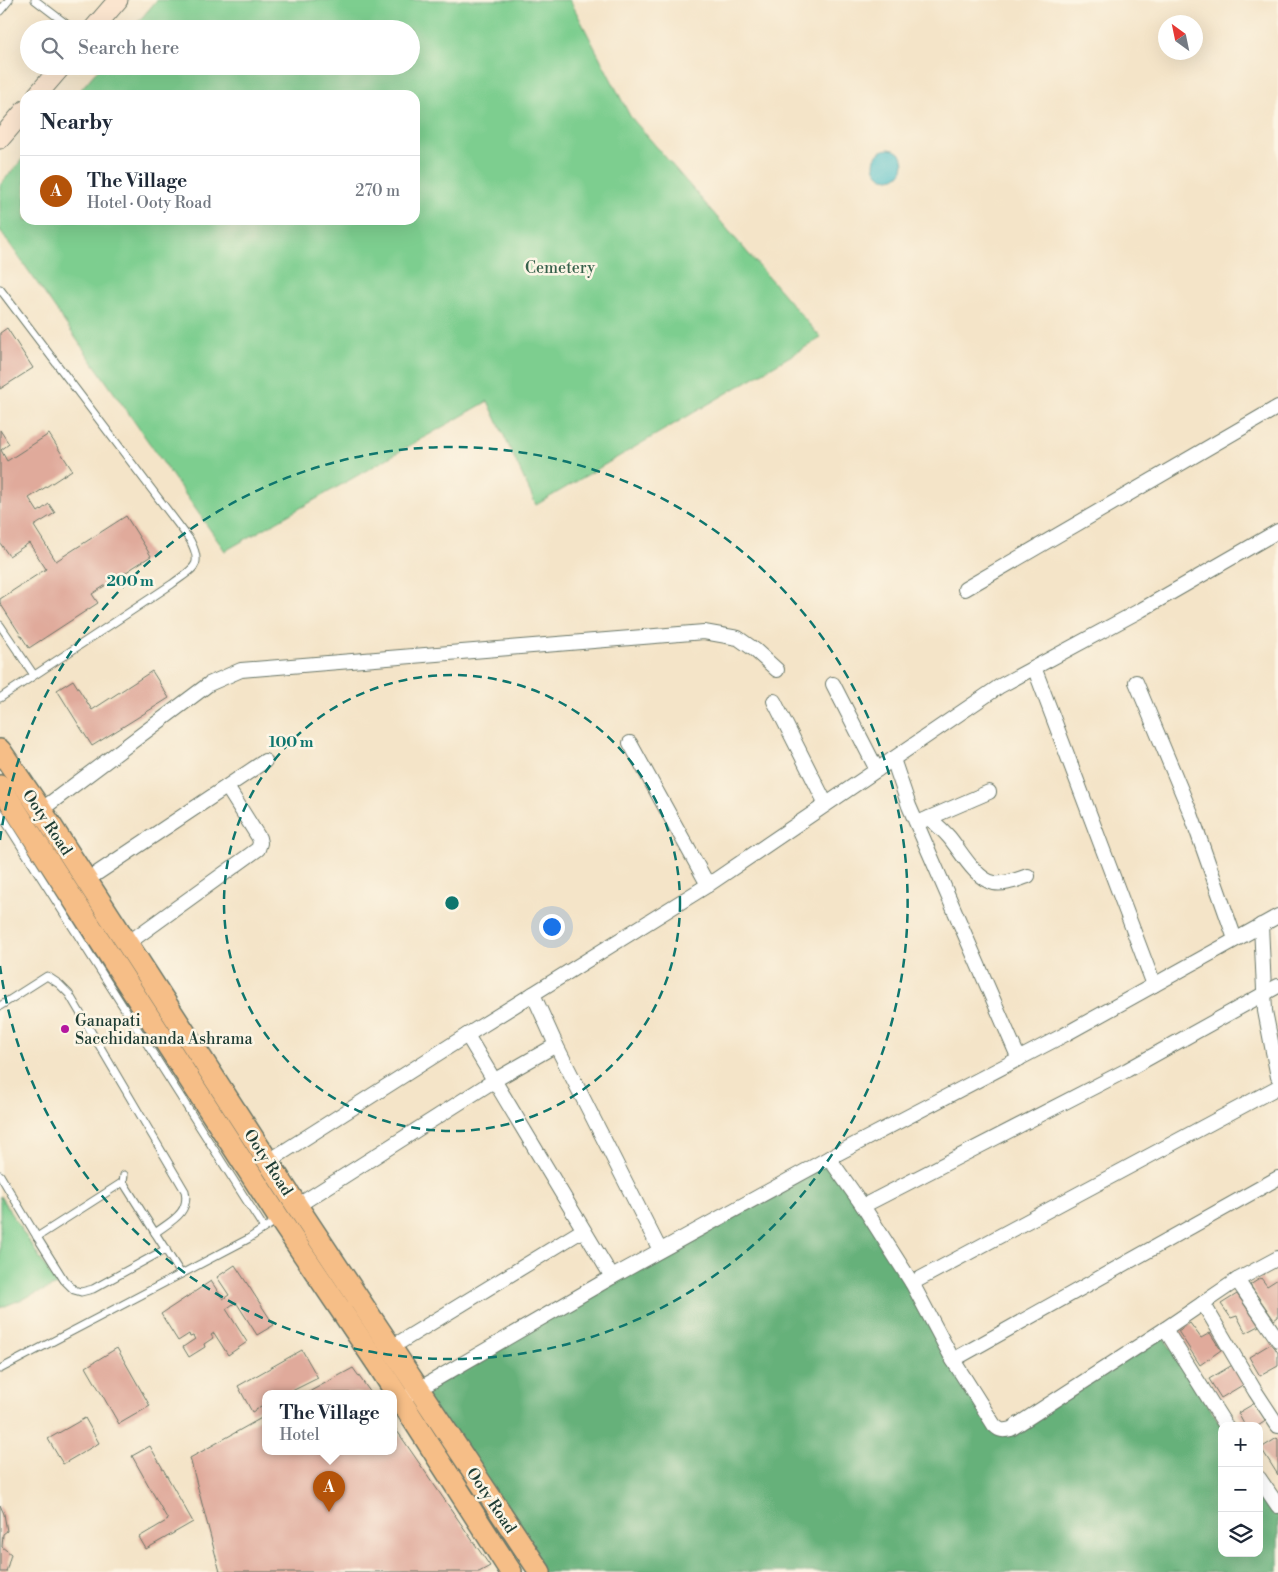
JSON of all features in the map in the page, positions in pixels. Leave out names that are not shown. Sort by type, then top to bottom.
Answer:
[{"type":"main road","name":"Ooty Road","points":[[0,750],[87,880],[268,1161],[540,1572]]},
{"type":"main road","name":"Ooty Road","points":[[3,802],[272,1223],[393,1390]]},
{"type":"main road","name":"Ooty Road","points":[[397,1395],[508,1571]]},
{"type":"street","points":[[101,20],[118,0]]},
{"type":"street","points":[[41,90],[54,75]]},
{"type":"street","points":[[0,139],[20,116]]},
{"type":"street","points":[[965,589],[1278,407]]},
{"type":"street","points":[[268,1161],[708,885],[1000,686],[1141,610],[1278,531]]},
{"type":"street","points":[[41,810],[209,684],[241,670],[704,632],[738,638],[755,650],[777,670]]},
{"type":"street","points":[[1034,668],[1154,985]]},
{"type":"street","points":[[1136,682],[1191,814],[1235,939]]},
{"type":"street","points":[[833,684],[877,770]]},
{"type":"street","points":[[774,701],[826,804]]},
{"type":"street","points":[[630,743],[708,885]]},
{"type":"street","points":[[893,759],[909,806],[923,820],[948,835],[978,874],[985,880],[1004,884],[1028,876]]},
{"type":"street","points":[[87,880],[265,761]]},
{"type":"street","points":[[128,943],[258,849],[259,838],[227,787]]},
{"type":"street","points":[[923,820],[989,792]]},
{"type":"street","points":[[923,820],[1019,1059]]},
{"type":"street","points":[[399,1398],[419,1389],[612,1276],[829,1158],[1064,1035],[1278,916]]},
{"type":"street","points":[[1261,925],[1265,1011],[1278,1077]]},
{"type":"street","points":[[863,1206],[1127,1070],[1278,986]]},
{"type":"street","points":[[533,994],[556,1045],[660,1250]]},
{"type":"street","points":[[467,1035],[612,1276]]},
{"type":"street","points":[[298,1206],[495,1080],[556,1045]]},
{"type":"street","points":[[912,1283],[1278,1088]]},
{"type":"street","points":[[829,1158],[863,1206],[912,1283],[953,1360],[994,1425],[1003,1431],[1011,1429],[1237,1280],[1278,1258]]},
{"type":"street","points":[[953,1360],[1278,1178]]},
{"type":"street","points":[[392,1347],[583,1230]]},
{"type":"street","points":[[1237,1280],[1278,1340]]},
{"type":"street","points":[[1203,1302],[1255,1391],[1278,1426]]},
{"type":"street","points":[[1165,1329],[1223,1422]]},
{"type":"street","points":[[1263,1484],[1278,1506]]},
{"type":"lane","points":[[0,11],[9,0]]},
{"type":"lane","points":[[35,0],[61,20]]},
{"type":"lane","points":[[0,289],[190,540],[197,553],[195,566],[190,571],[0,698]]},
{"type":"lane","points":[[0,625],[34,676]]},
{"type":"lane","points":[[0,1006],[48,976],[69,994],[186,1191],[186,1206],[182,1212],[155,1233]]},
{"type":"lane","points":[[0,1175],[36,1237],[64,1280],[74,1290],[81,1292],[92,1290],[166,1249]]},
{"type":"lane","points":[[36,1237],[124,1179],[181,1274]]},
{"type":"lane","points":[[0,1369],[248,1239],[272,1223]]},
{"type":"green space","name":"Cemetery","points":[[157,0],[570,0],[630,116],[821,338],[536,505],[488,401],[225,551],[0,230],[0,185],[20,162],[20,225],[420,225],[420,90],[80,90],[93,75],[420,75],[420,20],[140,20]]},
{"type":"green space","points":[[829,1158],[1003,1431],[1163,1336],[1219,1422],[1218,1557],[1263,1557],[1263,1488],[1278,1510],[1278,1572],[536,1572],[419,1389]]},
{"type":"green space","points":[[0,1196],[57,1285],[0,1308]]},
{"type":"water","points":[[889,149],[895,150],[903,158],[903,170],[895,178],[889,179],[883,178],[875,170],[874,164],[875,158],[883,150]]},
{"type":"building","points":[[7,328],[33,368],[0,389],[0,333]]},
{"type":"building","points":[[0,430],[9,444],[1,450],[7,461],[49,434],[72,470],[29,498],[38,512],[49,504],[55,513],[34,526],[56,561],[126,516],[151,556],[92,594],[98,603],[29,648],[0,603],[0,599],[46,569],[29,543],[9,556],[0,543]]},
{"type":"building","points":[[152,671],[169,698],[92,746],[57,690],[73,680],[92,710]]},
{"type":"building","points":[[235,1265],[274,1325],[257,1335],[236,1302],[226,1309],[247,1342],[228,1355],[214,1333],[211,1335],[213,1338],[204,1344],[205,1347],[189,1357],[183,1347],[195,1339],[193,1336],[190,1337],[189,1334],[178,1341],[161,1314],[211,1281],[223,1299],[229,1295],[217,1277]]},
{"type":"building","points":[[1261,1278],[1267,1286],[1278,1279],[1278,1317],[1274,1320],[1250,1285]]},
{"type":"building","points":[[1237,1294],[1259,1326],[1246,1333],[1237,1316],[1231,1318],[1221,1304]]},
{"type":"building","points":[[1190,1323],[1201,1338],[1210,1333],[1221,1350],[1200,1365],[1178,1331]]},
{"type":"building","points":[[1272,1343],[1278,1353],[1278,1366],[1260,1376],[1249,1357]]},
{"type":"building","points":[[117,1348],[150,1406],[119,1424],[86,1367]]},
{"type":"building","points":[[302,1350],[318,1378],[294,1390],[262,1390],[262,1407],[252,1412],[238,1386]]},
{"type":"building","points":[[1234,1364],[1246,1383],[1221,1398],[1209,1379]]},
{"type":"building","points":[[353,1368],[369,1390],[313,1390]]},
{"type":"building","points":[[1255,1403],[1267,1420],[1263,1423],[1243,1422],[1238,1413]]},
{"type":"building","points":[[85,1418],[99,1443],[63,1464],[48,1439]]},
{"type":"building","points":[[262,1418],[262,1455],[397,1455],[397,1431],[490,1566],[479,1572],[220,1572],[190,1458]]},
{"type":"building","points":[[1278,1439],[1278,1475],[1263,1451],[1263,1447]]},
{"type":"building","points":[[150,1446],[193,1522],[146,1549],[139,1537],[168,1520],[132,1456]]},
{"type":"building","points":[[0,1505],[4,1514],[7,1531],[3,1534],[2,1547],[11,1554],[6,1572],[0,1572]]},
{"type":"place","name":"Ganapati Sacchidananda Ashrama","points":[[65,1029]]},
{"type":"place","name":"The Village","points":[[329,1512]]}]
